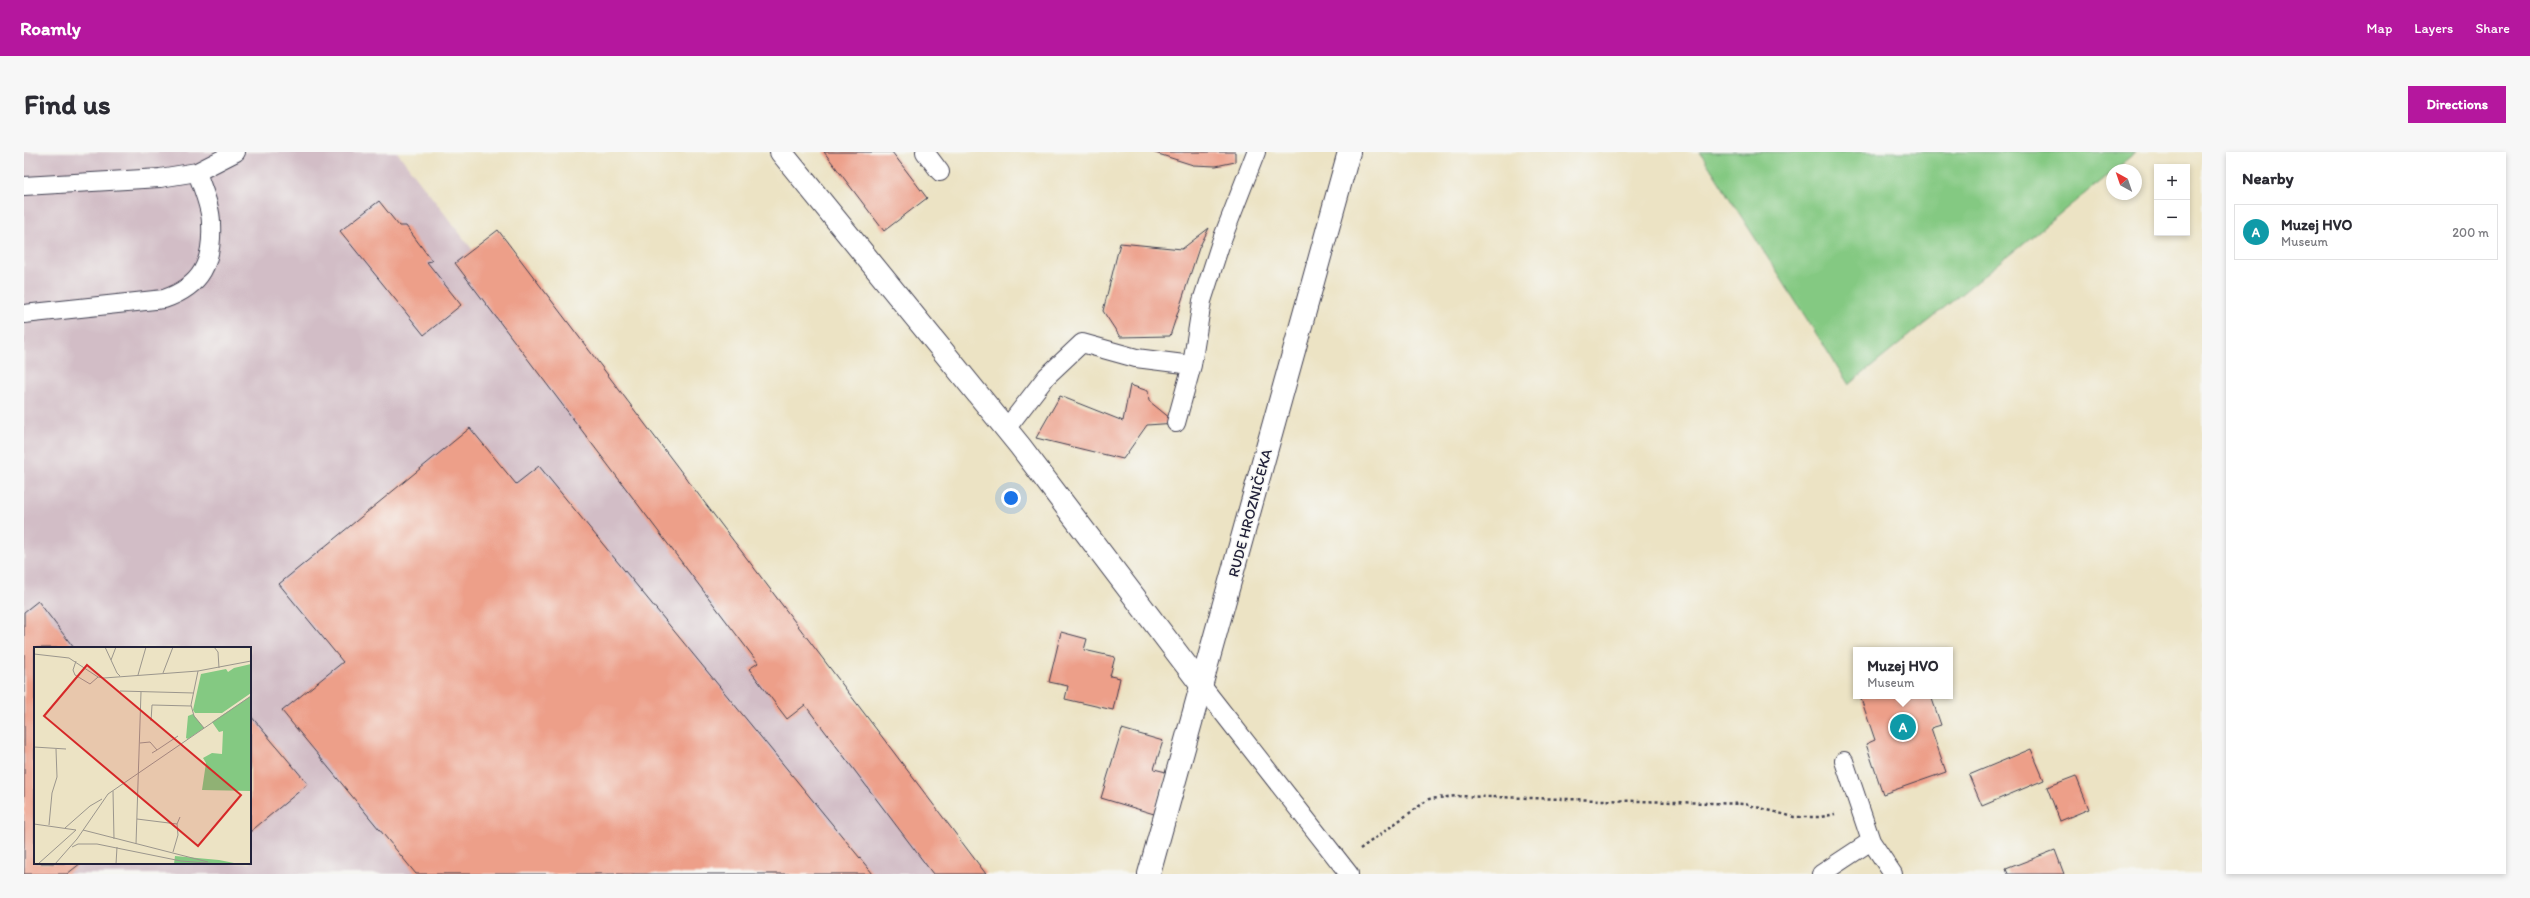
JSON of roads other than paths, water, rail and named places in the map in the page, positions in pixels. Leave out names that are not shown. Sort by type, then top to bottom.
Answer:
[{"type":"street","points":[[781,152],[1006,429],[1202,686]]},
{"type":"street","name":"RUDE HROZNIČEKA","points":[[1149,874],[1349,152]]},
{"type":"lane","points":[[24,186],[160,178],[197,172],[236,152]]},
{"type":"lane","points":[[925,152],[940,172]]},
{"type":"lane","points":[[1176,424],[1192,365],[1202,300],[1221,242],[1256,152]]},
{"type":"lane","points":[[24,314],[164,299],[183,292],[199,279],[207,261],[212,222],[197,172]]},
{"type":"lane","points":[[1006,429],[1047,376],[1082,343],[1136,358],[1192,365]]},
{"type":"lane","points":[[1202,686],[1345,868]]},
{"type":"lane","points":[[1844,761],[1871,841],[1893,874]]},
{"type":"lane","points":[[1821,874],[1871,841]]},
{"type":"place","name":"Muzej HVO","points":[[1903,727]]}]
